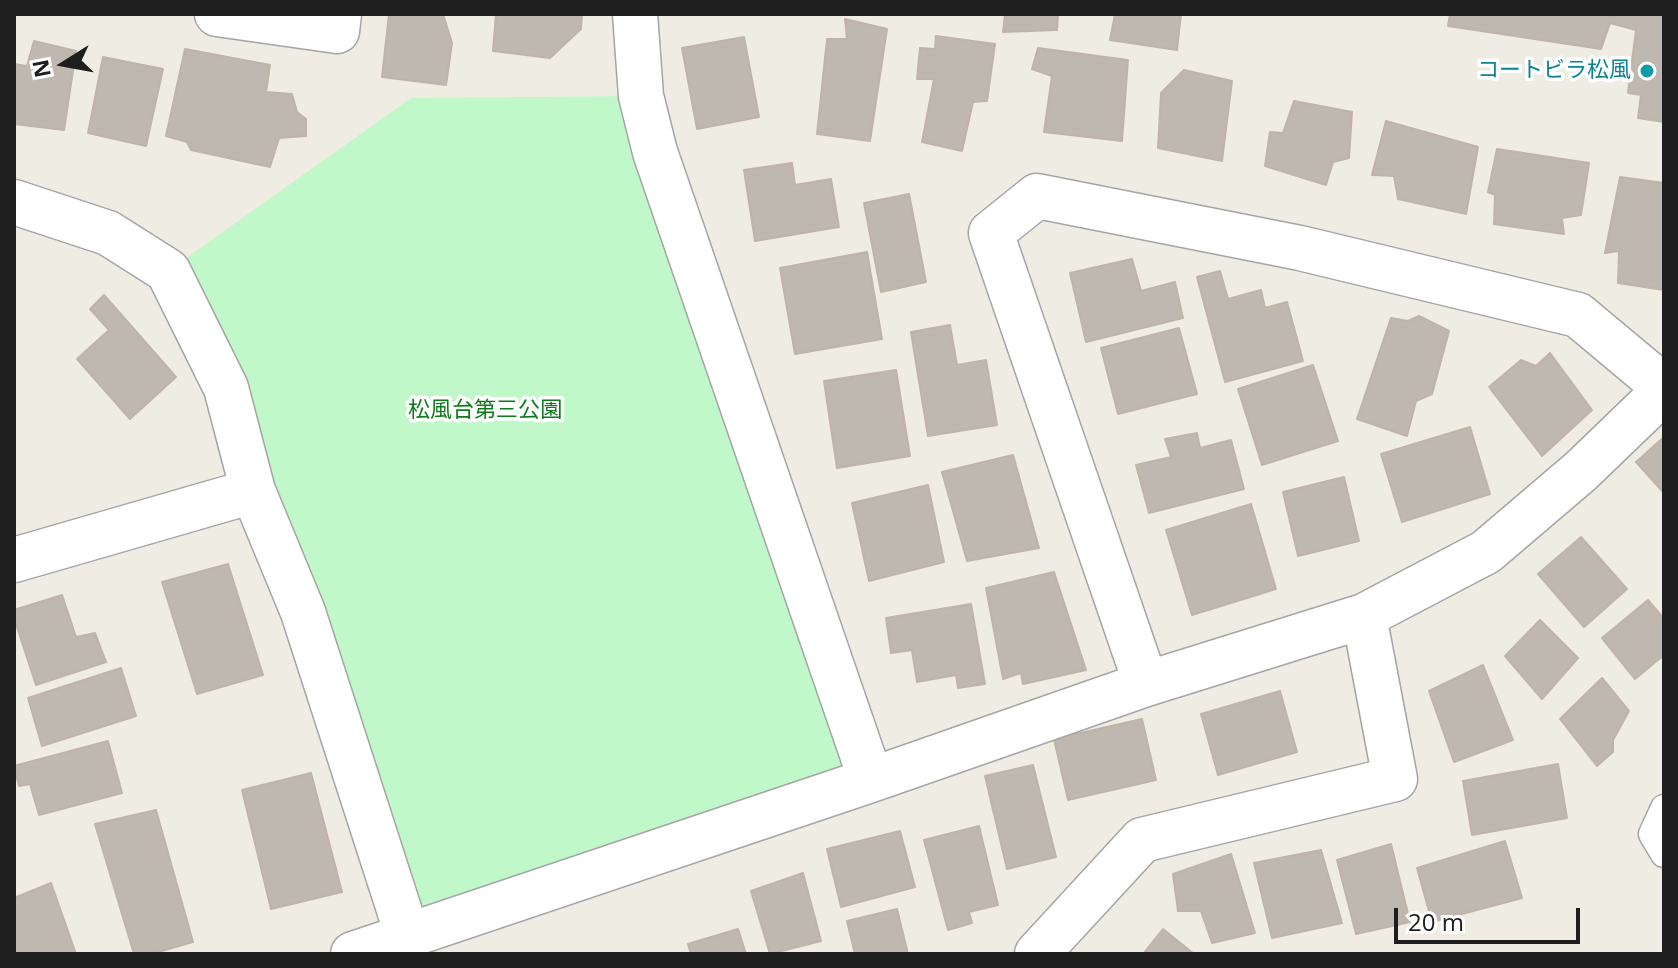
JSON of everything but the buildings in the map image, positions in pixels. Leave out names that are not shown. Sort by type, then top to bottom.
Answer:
[{"type":"street","points":[[217,14],[337,31],[339,14]]},
{"type":"street","points":[[635,14],[641,96],[655,152],[871,780]]},
{"type":"street","points":[[353,954],[1146,684],[1364,616],[1486,552],[1581,471],[1664,389],[1578,315],[1300,248],[1037,196],[991,233],[1146,684]]},
{"type":"street","points":[[14,202],[108,233],[168,271],[226,388],[253,491],[303,612],[407,934]]},
{"type":"street","points":[[14,560],[253,491]]},
{"type":"street","points":[[1037,954],[1142,840],[1395,779],[1364,616]]},
{"type":"lane","points":[[1664,808],[1652,834],[1664,854]]},
{"type":"green space","name":"松風台第三公園","points":[[641,96],[871,780],[418,917],[168,271],[411,98]]},
{"type":"place","name":"コートビラ松風","points":[[1647,71]]}]
